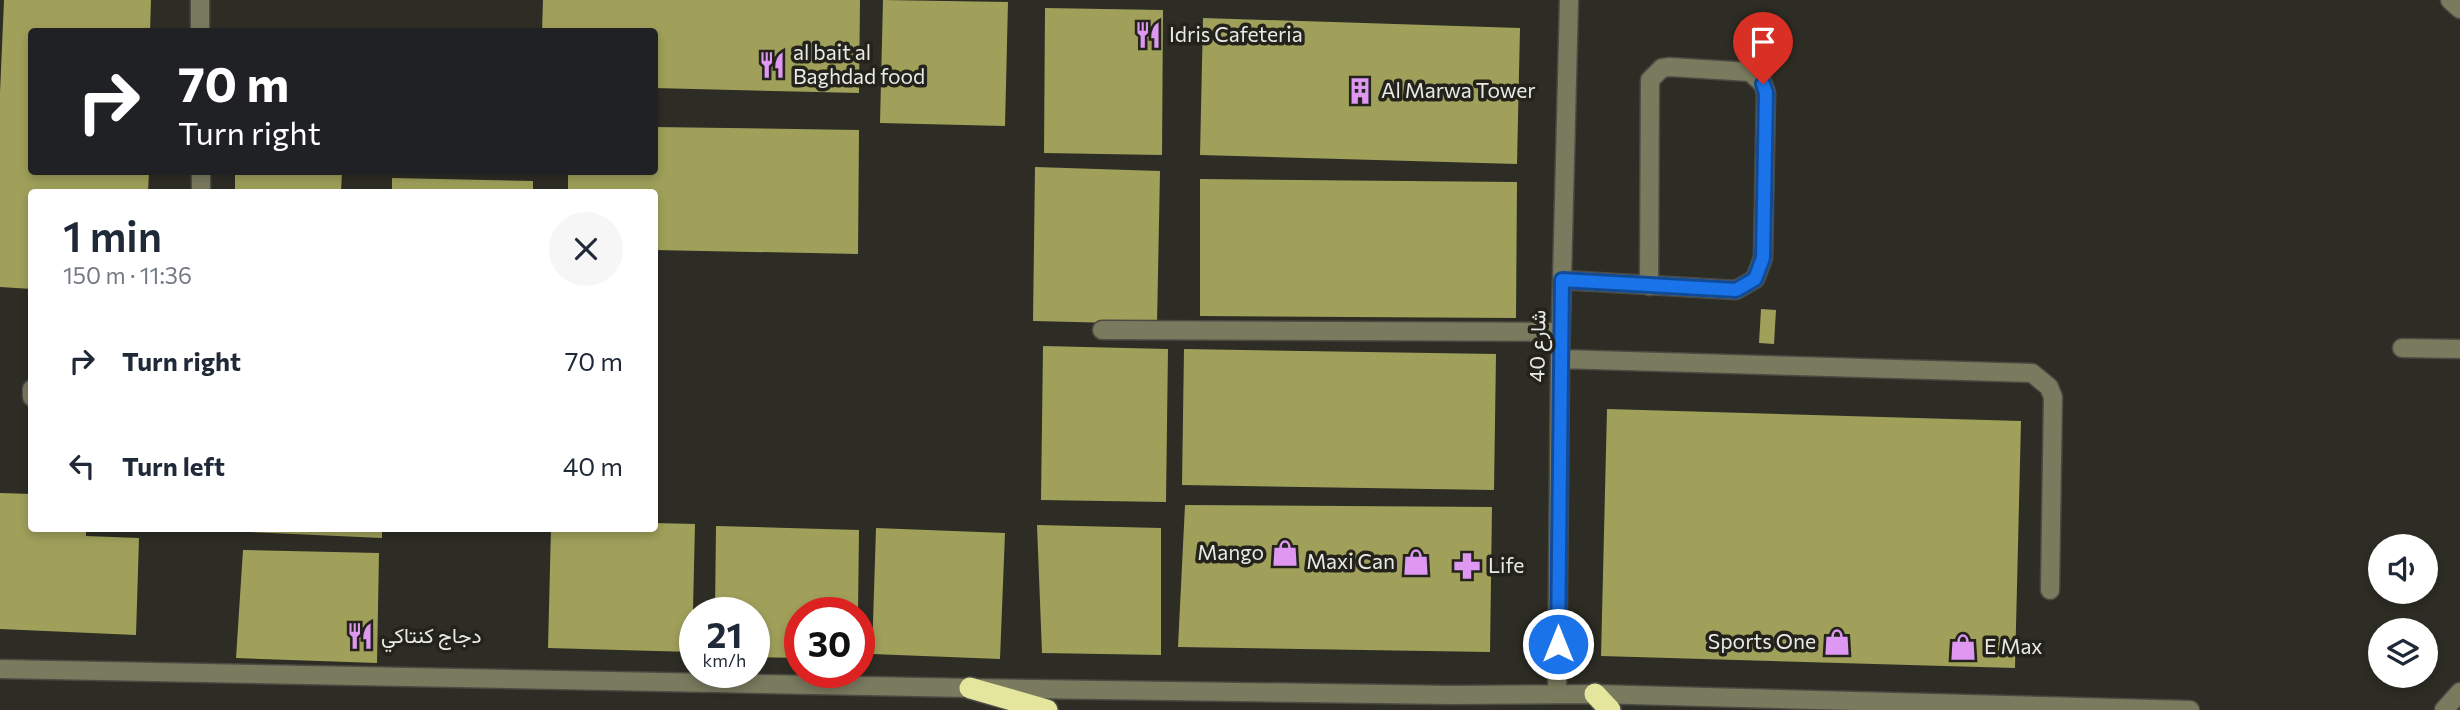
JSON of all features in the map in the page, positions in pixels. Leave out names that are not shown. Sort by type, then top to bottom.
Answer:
[{"type":"highway","points":[[970,688],[1047,710]]},
{"type":"highway","points":[[1595,694],[1611,710]]},
{"type":"street","points":[[200,0],[200,28]]},
{"type":"street","name":"شارع 40","points":[[1557,694],[1560,332],[1569,0]]},
{"type":"street","points":[[2450,0],[2460,9]]},
{"type":"street","points":[[1562,280],[1649,286],[1736,290],[1755,279],[1761,269],[1766,93],[1763,84],[1750,72],[1670,67],[1662,68],[1650,80],[1649,286]]},
{"type":"street","points":[[1102,330],[1560,332]]},
{"type":"street","points":[[2402,348],[2460,349]]},
{"type":"street","points":[[1560,359],[2032,373],[2049,387],[2053,397],[2050,590]]},
{"type":"street","points":[[0,669],[970,688],[1595,694],[2190,710]]},
{"type":"street","points":[[2444,710],[2460,692]]},
{"type":"building","points":[[4,0],[151,0],[150,28],[28,28],[28,175],[149,175],[148,189],[28,189],[28,289],[0,287],[0,93]]},
{"type":"building","points":[[543,0],[860,0],[859,93],[658,88],[658,28],[542,28]]},
{"type":"building","points":[[883,0],[1008,2],[1005,126],[880,123]]},
{"type":"building","points":[[1045,8],[1163,10],[1162,155],[1044,153]]},
{"type":"building","name":"Al Marwa Tower","points":[[1203,18],[1520,28],[1517,164],[1200,155]]},
{"type":"building","points":[[658,127],[859,130],[858,254],[658,250],[658,189],[568,189],[568,175],[658,175]]},
{"type":"building","points":[[1035,167],[1160,171],[1157,324],[1033,321]]},
{"type":"building","points":[[235,175],[342,175],[341,189],[235,189]]},
{"type":"building","points":[[392,178],[533,181],[533,189],[392,189]]},
{"type":"building","points":[[1200,179],[1517,182],[1516,318],[1200,316]]},
{"type":"building","points":[[1761,309],[1776,310],[1774,344],[1759,343]]},
{"type":"building","points":[[1043,346],[1168,349],[1166,502],[1041,500]]},
{"type":"building","points":[[1184,349],[1496,354],[1494,490],[1182,485]]},
{"type":"building","points":[[1607,409],[2021,421],[2015,668],[1601,656]]},
{"type":"building","points":[[0,493],[28,494],[28,532],[86,532],[86,536],[139,538],[136,635],[0,629]]},
{"type":"building","points":[[1185,505],[1492,507],[1490,652],[1178,647]]},
{"type":"building","points":[[658,523],[695,524],[693,597],[679,597],[679,652],[548,648],[551,532],[658,532]]},
{"type":"building","points":[[1037,525],[1161,528],[1161,655],[1042,653]]},
{"type":"building","points":[[716,526],[859,530],[858,597],[784,597],[784,658],[770,657],[770,597],[715,597]]},
{"type":"building","points":[[876,528],[1005,533],[1000,659],[875,654]]},
{"type":"building","points":[[248,532],[382,532],[382,538]]},
{"type":"building","points":[[243,550],[379,553],[377,663],[236,658]]},
{"type":"place","name":"Idris Cafeteria","points":[[1148,35]]},
{"type":"place","name":"al bait al Baghdad food","points":[[772,65]]},
{"type":"place","name":"Al Marwa Tower","points":[[1360,91]]},
{"type":"place","name":"Mango","points":[[1285,553]]},
{"type":"place","name":"Maxi Can","points":[[1416,562]]},
{"type":"place","name":"Life","points":[[1467,566]]},
{"type":"place","name":"دجاج كنتاكي","points":[[360,636]]},
{"type":"place","name":"Sports One","points":[[1837,642]]},
{"type":"place","name":"E Max","points":[[1963,647]]},
{"type":"route","points":[[1558,644],[1562,280],[1736,290],[1755,279],[1763,258],[1766,93],[1763,84]]}]
